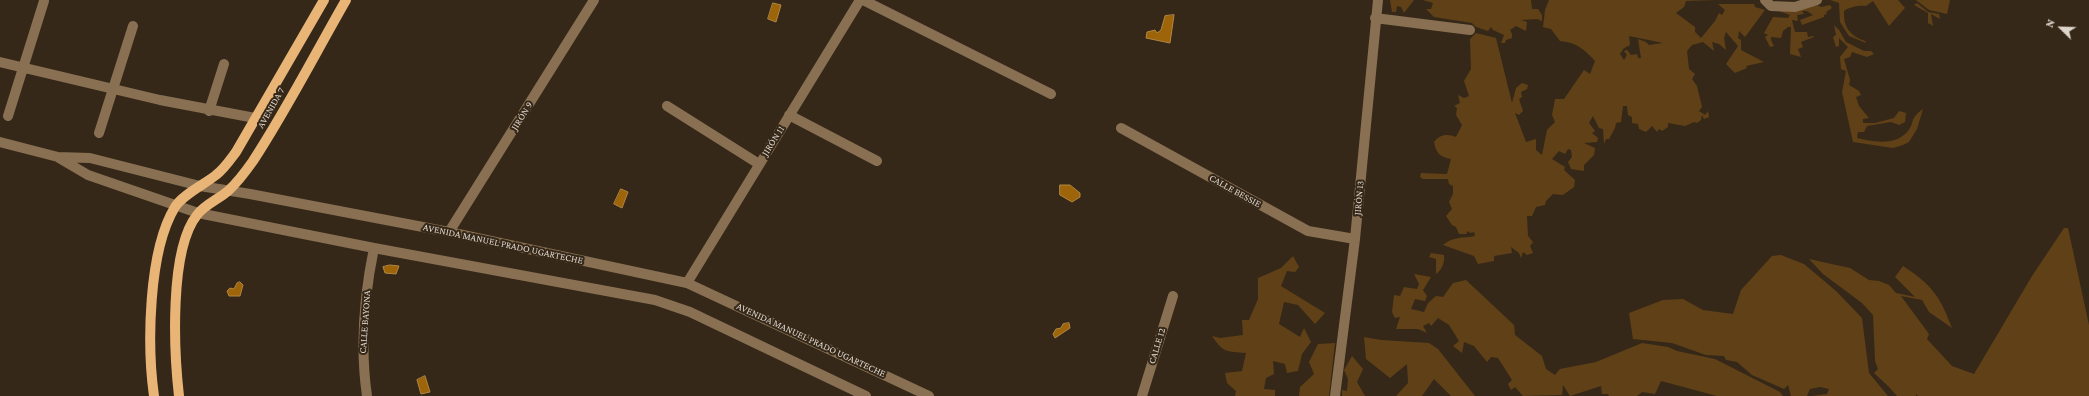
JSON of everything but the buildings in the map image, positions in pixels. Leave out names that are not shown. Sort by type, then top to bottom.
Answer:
[{"type":"main road","name":"AVENIDA 7","points":[[176,206],[225,167],[324,0]]},
{"type":"main road","name":"AVENIDA 7","points":[[198,213],[228,191],[240,178],[268,137],[346,0]]},
{"type":"main road","points":[[153,396],[150,329],[156,269],[163,236],[176,206]]},
{"type":"main road","points":[[179,396],[176,369],[174,312],[179,262],[188,231],[198,213]]},
{"type":"street","points":[[8,116],[44,0]]},
{"type":"street","name":"JIRÓN 9","points":[[449,232],[594,0]]},
{"type":"street","name":"JIRÓN 11","points":[[687,283],[860,0]]},
{"type":"street","points":[[863,0],[1051,94]]},
{"type":"street","name":"JIRÓN 13","points":[[1335,396],[1355,239],[1375,18],[1378,0]]},
{"type":"street","points":[[1765,0],[1771,6],[1795,7],[1817,0]]},
{"type":"street","points":[[1375,18],[1470,30]]},
{"type":"street","points":[[99,133],[133,26]]},
{"type":"street","points":[[0,62],[24,66],[209,111],[255,118]]},
{"type":"street","points":[[209,111],[224,64]]},
{"type":"street","points":[[667,106],[759,164]]},
{"type":"street","points":[[789,115],[877,161]]},
{"type":"street","name":"CALLE BESSIE","points":[[1121,128],[1308,231],[1355,239]]},
{"type":"street","name":"AVENIDA MANUEL PRADO UGARTECHE","points":[[0,142],[58,157],[90,158],[200,186],[449,232],[687,283],[929,396]]},
{"type":"street","name":"AVENIDA MANUEL PRADO UGARTECHE","points":[[58,157],[88,175],[198,213],[374,248],[655,300],[690,312],[866,396]]},
{"type":"street","name":"CALLE BAYONA","points":[[367,396],[363,361],[364,322],[369,272],[374,248]]},
{"type":"street","name":"CALLE 12","points":[[1142,396],[1173,296]]},
{"type":"shaded area","points":[[1390,0],[1414,0],[1404,13],[1401,7],[1397,6],[1396,12],[1392,12]]},
{"type":"shaded area","points":[[1423,0],[1531,0],[1532,9],[1538,9],[1542,15],[1542,21],[1537,19],[1521,20],[1527,22],[1526,31],[1516,26],[1510,30],[1512,38],[1506,40],[1505,43],[1501,43],[1504,35],[1493,30],[1491,27],[1488,31],[1476,27],[1472,23],[1434,17],[1426,9],[1431,9],[1433,3]]},
{"type":"shaded area","points":[[1549,0],[1716,0],[1686,1],[1684,7],[1676,13],[1695,27],[1695,32],[1701,38],[1715,21],[1719,13],[1722,15],[1725,10],[1718,4],[1754,4],[1755,7],[1765,10],[1745,37],[1739,31],[1738,38],[1741,40],[1741,50],[1764,62],[1746,66],[1747,68],[1735,73],[1726,64],[1738,46],[1726,32],[1724,38],[1726,50],[1719,44],[1712,42],[1714,51],[1703,42],[1692,45],[1687,51],[1689,69],[1695,74],[1692,79],[1697,86],[1702,107],[1699,111],[1705,115],[1708,111],[1709,117],[1704,119],[1702,115],[1701,120],[1697,123],[1694,122],[1685,126],[1668,123],[1668,127],[1662,131],[1659,129],[1657,132],[1652,126],[1646,132],[1639,129],[1638,124],[1632,123],[1632,117],[1628,115],[1627,106],[1623,106],[1621,122],[1616,123],[1609,139],[1606,139],[1604,144],[1603,129],[1599,128],[1593,116],[1589,123],[1595,131],[1592,133],[1598,138],[1597,142],[1584,143],[1595,148],[1594,155],[1584,165],[1584,171],[1571,169],[1568,162],[1572,157],[1571,150],[1568,149],[1565,154],[1559,151],[1552,159],[1565,167],[1564,170],[1575,180],[1574,187],[1563,195],[1553,194],[1546,201],[1545,205],[1536,207],[1532,216],[1527,216],[1528,236],[1533,242],[1530,246],[1533,253],[1527,255],[1523,252],[1521,258],[1519,253],[1511,247],[1512,253],[1494,256],[1494,261],[1478,264],[1474,256],[1443,245],[1450,240],[1475,236],[1474,232],[1470,233],[1468,231],[1466,234],[1459,234],[1456,227],[1452,225],[1446,216],[1452,209],[1449,202],[1453,194],[1453,186],[1449,184],[1448,179],[1423,179],[1420,177],[1421,173],[1447,174],[1451,159],[1439,154],[1434,142],[1444,135],[1456,137],[1462,125],[1456,115],[1457,108],[1454,106],[1460,103],[1458,95],[1464,98],[1469,96],[1464,81],[1471,69],[1470,39],[1476,33],[1496,38],[1512,103],[1516,88],[1522,83],[1528,85],[1527,89],[1521,92],[1522,97],[1519,99],[1523,111],[1519,115],[1515,113],[1526,142],[1536,139],[1536,150],[1542,155],[1547,130],[1555,122],[1552,115],[1555,99],[1564,99],[1584,70],[1590,74],[1595,61],[1580,47],[1571,43],[1560,41],[1551,29],[1543,27],[1545,10]],"holes":[[[1629,36],[1663,43],[1649,45],[1638,39],[1641,58],[1638,58],[1637,54],[1631,55],[1627,50],[1624,51],[1627,55],[1624,60],[1620,54],[1624,48],[1630,45]]]},
{"type":"shaded area","points":[[1830,0],[1898,0],[1905,8],[1889,26],[1873,1],[1866,6],[1849,8],[1844,11],[1845,22],[1848,30],[1866,43],[1849,36],[1840,22],[1839,3]]},
{"type":"shaded area","points":[[1916,0],[1950,0],[1947,14],[1929,10]]},
{"type":"shaded area","points":[[773,3],[781,5],[776,22],[768,19]]},
{"type":"shaded area","points":[[1917,3],[1928,12],[1939,14],[1940,19],[1931,14],[1933,26],[1928,23],[1928,13],[1914,5]]},
{"type":"shaded area","points":[[1817,5],[1821,7],[1830,5],[1832,8],[1826,12],[1827,14],[1824,15],[1824,17],[1802,25],[1800,20],[1813,15],[1807,11],[1802,11],[1804,14],[1797,15],[1798,21],[1792,20],[1795,32],[1807,32],[1808,37],[1814,37],[1801,42],[1803,47],[1798,49],[1801,57],[1790,54],[1791,27],[1788,27],[1783,31],[1781,38],[1771,37],[1774,46],[1770,47],[1765,37],[1768,35],[1764,33],[1773,17],[1788,18],[1790,15],[1776,10]]},
{"type":"shaded area","points":[[1174,15],[1170,43],[1146,38],[1147,32],[1155,30],[1157,33],[1161,30],[1165,16]]},
{"type":"shaded area","points":[[1834,25],[1839,30],[1846,42],[1864,51],[1871,51],[1874,54],[1867,57],[1852,52],[1850,57],[1844,59],[1850,80],[1849,85],[1859,91],[1861,95],[1856,97],[1859,106],[1869,118],[1863,119],[1863,123],[1875,123],[1894,118],[1899,111],[1906,113],[1905,122],[1899,125],[1891,122],[1867,126],[1864,132],[1858,132],[1857,138],[1884,142],[1897,139],[1908,131],[1916,115],[1923,109],[1917,129],[1909,142],[1893,148],[1853,142],[1842,92],[1846,71],[1841,69],[1840,57],[1848,47],[1839,38],[1839,46],[1836,47],[1833,37],[1836,35]]},
{"type":"shaded area","points":[[1060,185],[1070,185],[1080,193],[1080,197],[1072,202],[1060,195]]},
{"type":"shaded area","points":[[621,189],[628,192],[622,208],[614,204]]},
{"type":"shaded area","points":[[2064,228],[2068,228],[2089,325],[2089,396],[1918,396],[1916,394],[1916,396],[1897,396],[1874,373],[1878,369],[1875,361],[1873,315],[1862,303],[1823,274],[1809,259],[1850,268],[1869,280],[1879,281],[1889,285],[1896,293],[1915,297],[1895,277],[1903,266],[1921,279],[1934,292],[1943,307],[1952,328],[1929,312],[1922,300],[1901,296],[1929,334],[1927,339],[1952,366],[1974,374],[2032,276]]},
{"type":"shaded area","points":[[1431,253],[1444,255],[1443,266],[1436,274],[1436,259],[1429,257]]},
{"type":"shaded area","points":[[1781,255],[1804,264],[1836,291],[1862,318],[1869,373],[1888,396],[1812,396],[1827,394],[1829,389],[1820,387],[1810,389],[1807,396],[1791,396],[1788,385],[1784,389],[1752,375],[1737,362],[1726,360],[1724,356],[1706,355],[1672,343],[1633,339],[1629,313],[1663,300],[1683,299],[1703,310],[1733,314],[1741,290],[1772,256]]},
{"type":"shaded area","points":[[1293,256],[1299,267],[1295,272],[1287,271],[1281,286],[1325,313],[1315,324],[1298,305],[1284,302],[1279,324],[1300,337],[1304,328],[1311,342],[1302,354],[1298,371],[1287,373],[1285,364],[1273,361],[1274,374],[1266,378],[1264,389],[1275,390],[1275,396],[1235,396],[1236,391],[1227,383],[1225,373],[1242,371],[1246,353],[1223,349],[1212,336],[1220,338],[1243,335],[1242,320],[1249,320],[1258,299],[1258,278],[1281,268]]},
{"type":"shaded area","points":[[390,265],[399,266],[396,274],[385,273],[383,267]]},
{"type":"shaded area","points":[[1414,274],[1431,277],[1423,290],[1427,296],[1425,301],[1415,299],[1411,309],[1424,312],[1428,303],[1436,296],[1443,297],[1453,283],[1466,280],[1514,325],[1515,335],[1542,356],[1546,369],[1555,375],[1560,369],[1596,362],[1642,343],[1668,347],[1677,351],[1715,359],[1780,392],[1783,396],[1717,396],[1661,381],[1655,394],[1642,392],[1637,396],[1609,396],[1608,394],[1602,394],[1601,386],[1570,396],[1563,385],[1562,395],[1523,396],[1515,387],[1511,390],[1508,384],[1512,380],[1498,358],[1491,357],[1487,362],[1474,346],[1464,342],[1462,353],[1453,346],[1459,341],[1449,325],[1438,318],[1431,326],[1429,323],[1423,326],[1427,333],[1418,329],[1396,329],[1400,317],[1395,318],[1392,312],[1394,295],[1400,296],[1404,287],[1417,289],[1419,284]]},
{"type":"shaded area","points":[[240,282],[243,285],[240,296],[229,296],[227,291],[230,288],[234,289],[237,283]]},
{"type":"shaded area","points":[[1069,323],[1070,328],[1055,338],[1053,334],[1056,329],[1061,328],[1063,324]]},
{"type":"shaded area","points":[[1364,337],[1381,340],[1429,343],[1438,349],[1475,396],[1451,396],[1434,379],[1422,396],[1396,396],[1408,383],[1407,364],[1390,378],[1366,359]]},
{"type":"shaded area","points":[[1335,343],[1329,396],[1299,396],[1300,387],[1314,374],[1309,362],[1318,344]]},
{"type":"shaded area","points":[[1352,356],[1363,369],[1357,382],[1365,396],[1342,396],[1342,390],[1347,391],[1348,379],[1344,370]]},
{"type":"shaded area","points":[[425,376],[430,392],[421,394],[417,380]]}]
